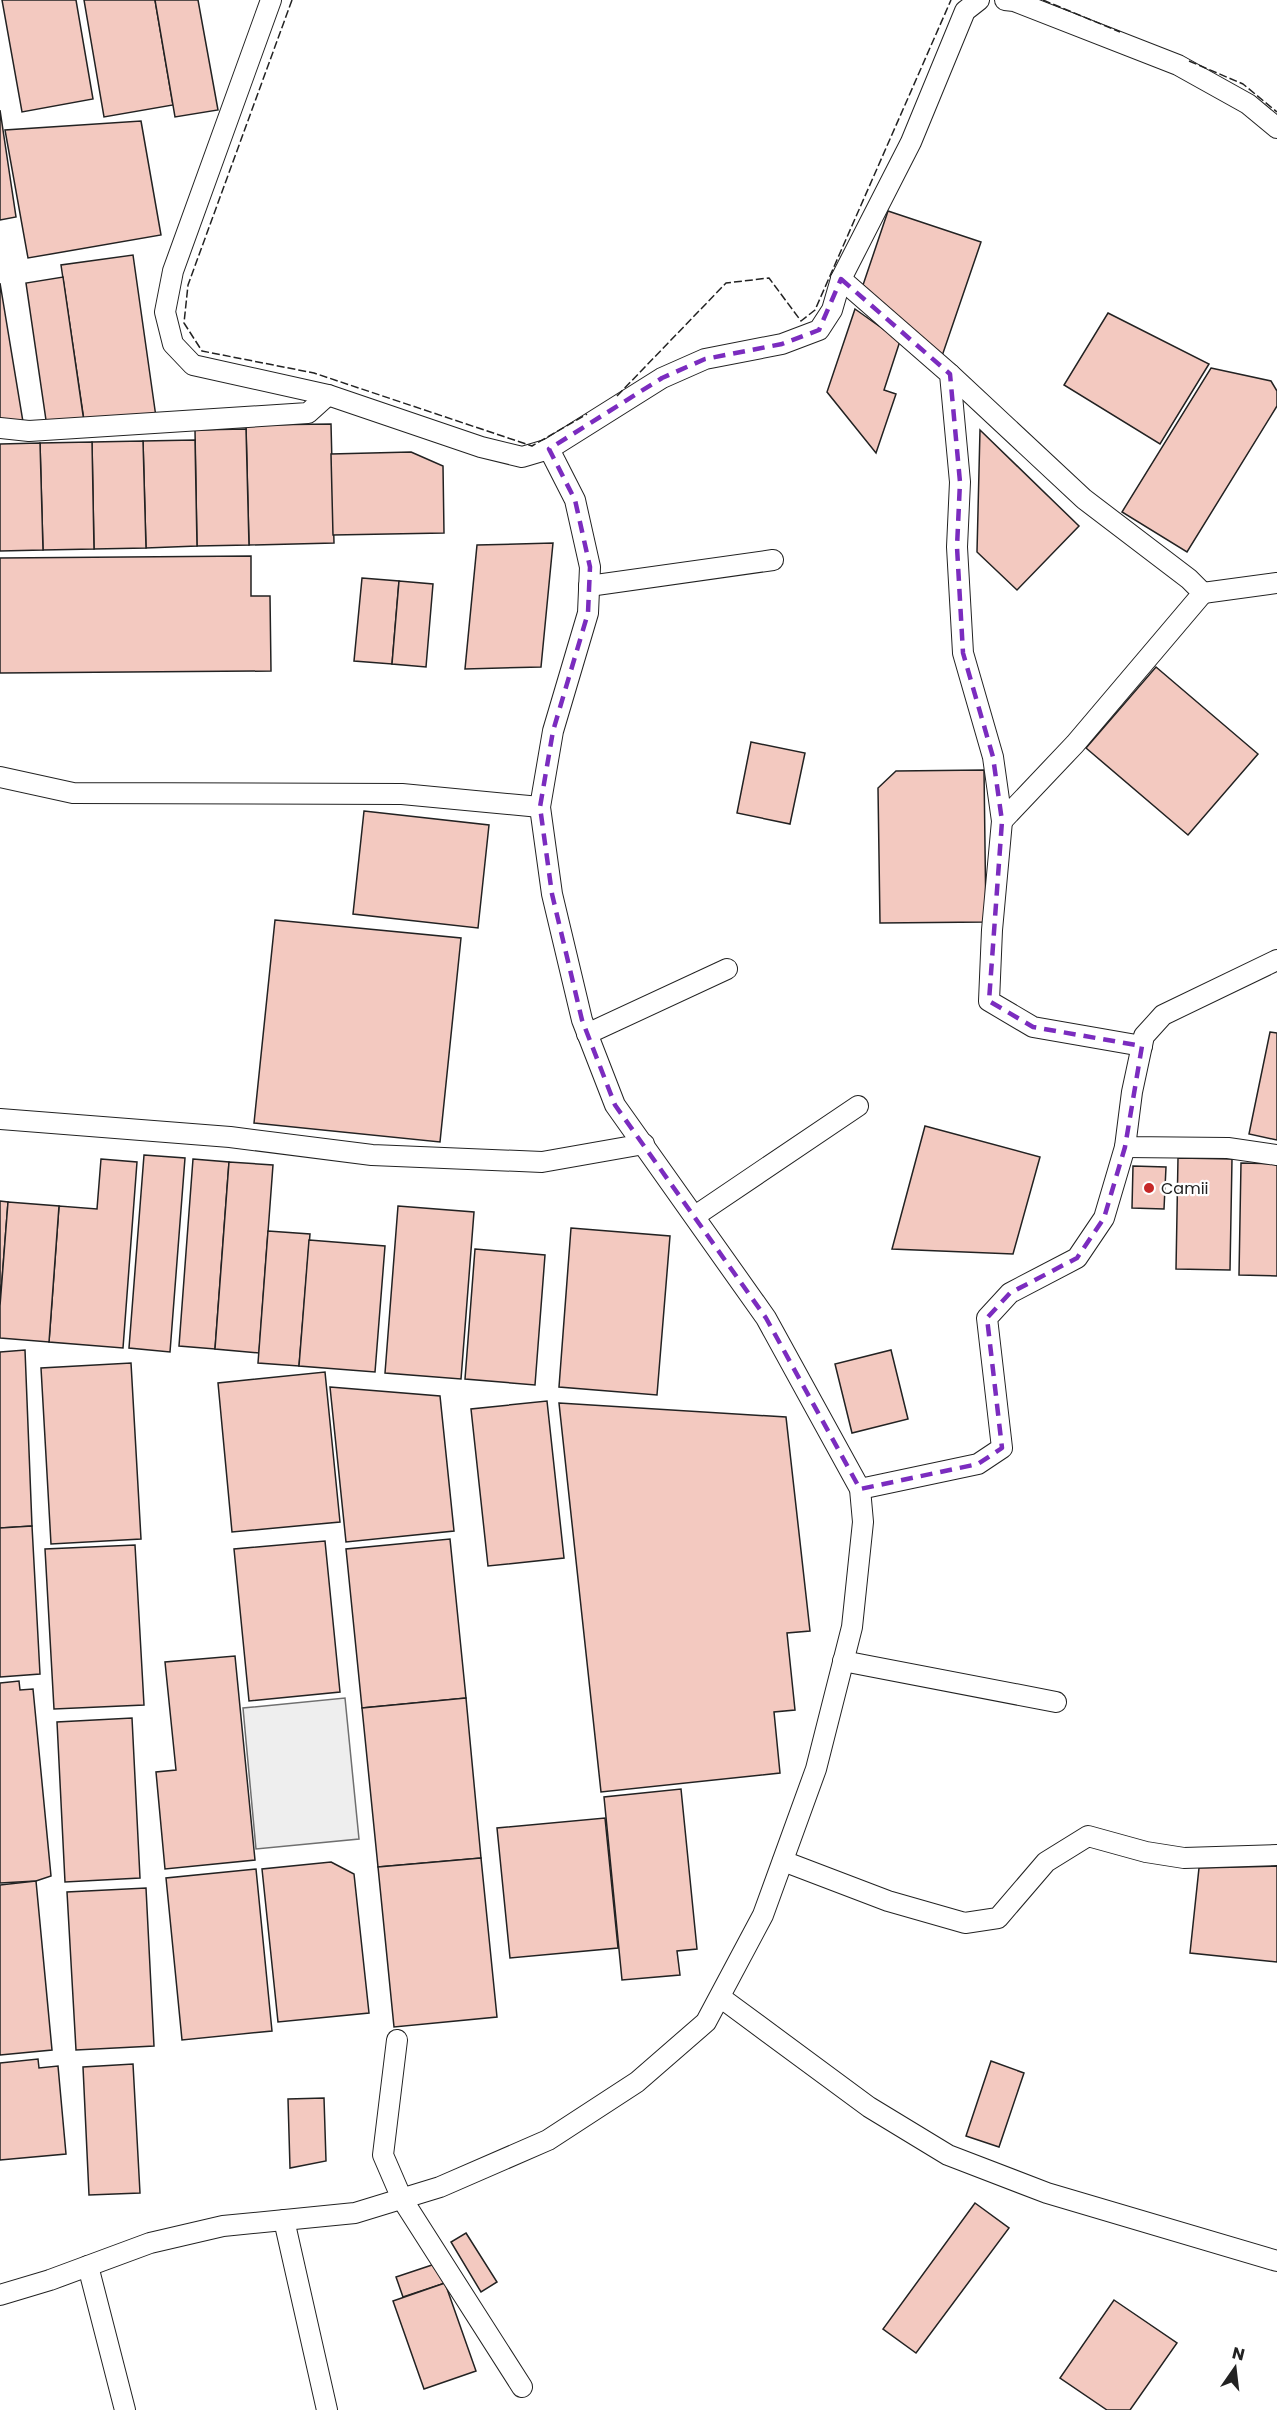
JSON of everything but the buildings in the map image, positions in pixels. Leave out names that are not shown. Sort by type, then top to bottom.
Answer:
[{"type":"street","points":[[271,0],[173,271],[165,312],[173,344],[193,365],[328,394],[481,447],[522,457],[549,449],[662,378],[705,359],[782,344],[819,330],[832,310],[841,279],[911,142],[965,11],[979,0]]},
{"type":"street","points":[[1005,0],[1014,1],[1178,65],[1248,105],[1277,128]]},
{"type":"street","points":[[841,279],[950,374],[1084,499],[1189,579],[1203,593]]},
{"type":"street","points":[[950,374],[960,482],[957,547],[963,653],[993,757],[1002,821],[992,930],[990,1001],[1033,1027],[1142,1046]]},
{"type":"street","points":[[0,428],[29,431],[308,413],[328,394]]},
{"type":"street","points":[[0,2295],[150,2243],[223,2226],[355,2213],[440,2187],[548,2140],[641,2078],[706,2022],[763,1915],[816,1769],[852,1627],[863,1522],[860,1489],[766,1318],[615,1105],[582,1020],[552,894],[540,807],[554,731],[588,613],[590,567],[575,500],[549,449]]},
{"type":"street","points":[[589,586],[773,560]]},
{"type":"street","points":[[1002,821],[1076,744],[1203,593],[1277,583]]},
{"type":"street","points":[[0,777],[73,792],[402,794],[540,807]]},
{"type":"street","points":[[860,1489],[978,1464],[1002,1448],[987,1318],[1010,1293],[1077,1258],[1104,1218],[1125,1147],[1132,1092],[1144,1036],[1163,1015],[1277,960]]},
{"type":"street","points":[[587,1034],[727,969]]},
{"type":"street","points":[[695,1216],[858,1106]]},
{"type":"street","points":[[0,1119],[230,1137],[372,1155],[530,1162],[542,1162],[644,1144]]},
{"type":"street","points":[[1125,1147],[1228,1148],[1277,1155]]},
{"type":"street","points":[[843,1660],[1056,1702]]},
{"type":"street","points":[[783,1861],[888,1901],[965,1923],[998,1918],[1046,1862],[1088,1836],[1146,1852],[1184,1858],[1277,1854]]},
{"type":"street","points":[[720,1997],[869,2107],[948,2155],[1047,2193],[1277,2261]]},
{"type":"street","points":[[398,2040],[383,2154],[402,2199],[522,2387]]},
{"type":"street","points":[[284,2220],[327,2410]]},
{"type":"street","points":[[88,2266],[125,2410]]},
{"type":"highlighted area","points":[[841,279],[950,374],[960,482],[957,547],[963,653],[993,757],[1002,821],[989,1001],[1033,1027],[1142,1046],[1125,1147],[1104,1218],[1077,1258],[1010,1293],[987,1318],[1002,1448],[978,1464],[860,1489],[766,1318],[615,1105],[582,1020],[552,894],[540,807],[553,731],[588,613],[590,567],[575,500],[549,449],[662,378],[705,359],[782,344],[819,330]]},
{"type":"shaded area","points":[[345,1698],[359,1839],[256,1849],[243,1708]]},
{"type":"fence","points":[[292,0],[188,285],[184,323],[202,351],[314,373],[532,446],[587,414]]},
{"type":"fence","points":[[617,396],[726,283],[769,278],[801,321],[815,310],[951,0]]},
{"type":"fence","points":[[1043,0],[1120,32]]},
{"type":"fence","points":[[1189,61],[1243,84],[1277,112]]},
{"type":"place","name":"Camii","points":[[1149,1188]]}]
